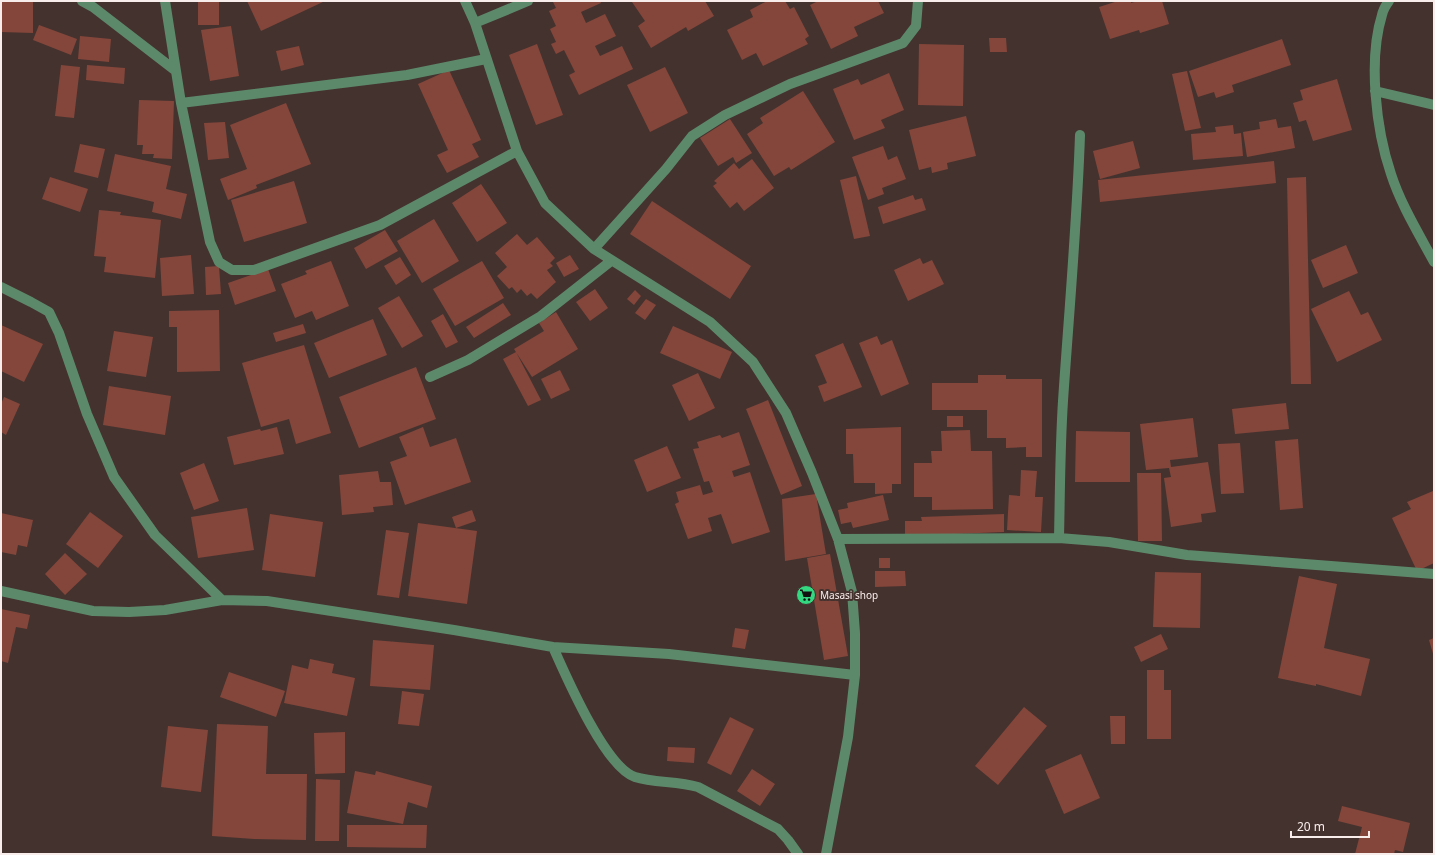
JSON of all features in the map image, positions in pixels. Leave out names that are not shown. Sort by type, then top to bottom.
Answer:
[{"type":"street","points":[[82,1],[93,7],[176,71]]},
{"type":"street","points":[[165,1],[181,103],[210,242],[219,262],[232,270],[254,270],[380,225],[517,151]]},
{"type":"street","points":[[465,1],[475,23],[517,151],[545,203],[594,249],[710,322],[753,362],[786,412],[838,540],[852,592],[855,633],[855,675],[848,737],[828,852]]},
{"type":"street","points":[[475,23],[528,1]]},
{"type":"street","points":[[594,249],[666,169],[692,136],[725,115],[790,84],[903,43],[916,26],[918,1]]},
{"type":"street","points":[[1389,1],[1382,14],[1376,49],[1375,91],[1381,138],[1391,175],[1409,216],[1434,262]]},
{"type":"street","points":[[181,103],[407,75],[486,58]]},
{"type":"street","points":[[1375,91],[1434,105]]},
{"type":"street","points":[[1059,538],[1063,403],[1072,290],[1080,134]]},
{"type":"street","points":[[430,377],[468,360],[541,316],[611,261]]},
{"type":"street","points":[[1,288],[48,312],[59,333],[87,414],[114,477],[155,535],[222,600]]},
{"type":"street","points":[[838,540],[1059,538],[1109,542],[1187,555],[1434,574]]},
{"type":"street","points":[[1,591],[93,611],[129,612],[165,610],[222,600],[267,601],[553,647],[669,654],[855,675]]},
{"type":"street","points":[[553,647],[591,726],[613,759],[626,773],[634,776],[698,787],[778,829],[798,854]]},
{"type":"building","points":[[1,1],[33,1],[33,33],[1,32]]},
{"type":"building","points":[[198,1],[219,1],[219,25],[198,25]]},
{"type":"building","points":[[247,1],[325,1],[261,31]]},
{"type":"building","points":[[600,1],[601,3],[581,12],[586,23],[605,14],[616,36],[595,46],[600,56],[622,46],[633,69],[579,95],[569,75],[575,72],[564,50],[556,54],[551,44],[556,42],[550,29],[556,26],[549,11],[556,8],[553,2]]},
{"type":"building","points":[[705,1],[714,16],[688,31],[686,27],[651,48],[638,26],[645,21],[632,2]]},
{"type":"building","points":[[767,1],[785,1],[790,9],[794,7],[809,36],[805,39],[808,44],[763,66],[756,53],[742,60],[727,30],[753,17],[750,10]]},
{"type":"building","points":[[818,1],[878,1],[884,13],[854,27],[858,36],[831,49],[810,5]]},
{"type":"building","points":[[1118,1],[1131,1],[1131,3],[1138,1],[1162,1],[1169,24],[1140,33],[1139,30],[1110,39],[1099,7]]},
{"type":"building","points":[[39,25],[77,39],[71,55],[33,40]]},
{"type":"building","points":[[231,26],[239,76],[210,81],[201,30]]},
{"type":"building","points":[[80,36],[111,39],[109,62],[78,59]]},
{"type":"building","points":[[989,38],[1006,38],[1007,52],[990,52]]},
{"type":"building","points":[[1282,39],[1291,65],[1232,85],[1234,92],[1216,98],[1214,92],[1198,97],[1189,71]]},
{"type":"building","points":[[537,44],[563,115],[536,125],[509,55]]},
{"type":"building","points":[[919,44],[964,45],[963,106],[918,105]]},
{"type":"building","points":[[299,46],[304,65],[281,71],[276,51]]},
{"type":"building","points":[[61,65],[80,67],[74,118],[55,116]]},
{"type":"building","points":[[87,65],[125,68],[124,84],[86,80]]},
{"type":"building","points":[[665,67],[688,113],[650,132],[627,85]]},
{"type":"building","points":[[449,70],[481,140],[472,144],[479,157],[447,173],[437,155],[448,150],[418,84]]},
{"type":"building","points":[[1187,71],[1201,128],[1185,131],[1172,74]]},
{"type":"building","points":[[889,73],[904,110],[881,120],[885,128],[854,140],[833,89],[858,79],[861,85]]},
{"type":"building","points":[[1337,79],[1352,130],[1313,141],[1306,120],[1299,122],[1293,103],[1303,100],[1300,90]]},
{"type":"building","points":[[803,91],[835,142],[791,170],[789,167],[774,176],[747,134],[763,123],[760,118]]},
{"type":"building","points":[[139,100],[174,101],[172,159],[153,158],[154,154],[142,154],[143,145],[137,145]]},
{"type":"building","points":[[286,103],[311,164],[256,185],[257,188],[228,200],[220,179],[247,169],[230,125]]},
{"type":"building","points":[[966,116],[976,156],[947,163],[948,169],[932,173],[931,167],[919,170],[909,130]]},
{"type":"building","points":[[730,119],[752,153],[736,163],[733,157],[718,166],[700,138]]},
{"type":"building","points":[[1276,119],[1278,128],[1291,126],[1295,148],[1247,157],[1243,132],[1260,129],[1259,122]]},
{"type":"building","points":[[225,122],[229,158],[208,160],[204,123]]},
{"type":"building","points":[[1233,125],[1234,134],[1241,133],[1243,156],[1193,160],[1191,134],[1216,132],[1215,127]]},
{"type":"building","points":[[1133,141],[1140,168],[1100,179],[1093,151]]},
{"type":"building","points":[[80,144],[105,149],[98,178],[74,172]]},
{"type":"building","points":[[883,146],[888,160],[897,156],[906,179],[882,188],[884,194],[868,200],[852,157]]},
{"type":"building","points":[[115,154],[171,166],[166,189],[187,194],[181,219],[152,212],[154,202],[107,191]]},
{"type":"building","points":[[752,159],[774,188],[744,211],[737,202],[730,208],[713,186],[717,183],[714,181],[734,163],[739,169]]},
{"type":"building","points":[[1274,161],[1276,183],[1100,202],[1098,180]]},
{"type":"building","points":[[856,176],[870,236],[854,239],[840,180]]},
{"type":"building","points":[[50,177],[88,189],[80,212],[42,199]]},
{"type":"building","points":[[1306,177],[1311,384],[1291,384],[1287,178]]},
{"type":"building","points":[[294,181],[307,223],[244,242],[231,200]]},
{"type":"building","points":[[481,184],[507,223],[477,242],[452,203]]},
{"type":"building","points":[[913,195],[915,200],[922,198],[926,210],[883,224],[878,207]]},
{"type":"building","points":[[652,201],[751,266],[730,299],[630,234]]},
{"type":"building","points":[[99,210],[121,212],[120,215],[161,220],[155,278],[104,272],[106,257],[94,256]]},
{"type":"building","points":[[434,219],[459,261],[422,283],[397,241]]},
{"type":"building","points":[[385,230],[398,251],[366,269],[354,248]]},
{"type":"building","points":[[517,234],[527,245],[537,237],[555,258],[550,263],[553,266],[547,270],[556,282],[537,299],[531,293],[527,296],[521,289],[517,293],[512,287],[509,289],[497,276],[507,267],[495,253]]},
{"type":"building","points":[[1346,245],[1358,273],[1323,288],[1311,260]]},
{"type":"building","points":[[191,255],[194,294],[162,296],[160,258]]},
{"type":"building","points":[[570,255],[579,269],[564,277],[556,263]]},
{"type":"building","points":[[400,257],[411,275],[396,285],[384,266]]},
{"type":"building","points":[[920,258],[923,264],[932,260],[944,284],[908,301],[894,270]]},
{"type":"building","points":[[331,261],[349,306],[316,320],[312,311],[295,318],[281,284],[307,274],[305,271]]},
{"type":"building","points":[[482,261],[504,298],[455,326],[433,289]]},
{"type":"building","points":[[219,266],[221,294],[206,295],[205,267]]},
{"type":"building","points":[[268,269],[276,291],[235,305],[228,283]]},
{"type":"building","points":[[595,289],[608,308],[590,321],[576,302]]},
{"type":"building","points":[[635,290],[641,296],[634,305],[627,299]]},
{"type":"building","points":[[1349,291],[1361,315],[1368,312],[1382,340],[1337,362],[1311,309]]},
{"type":"building","points":[[399,296],[423,336],[402,348],[378,308]]},
{"type":"building","points":[[646,299],[656,305],[645,320],[635,313]]},
{"type":"building","points":[[503,303],[511,315],[474,338],[466,327]]},
{"type":"building","points":[[219,310],[220,371],[177,372],[177,327],[169,327],[169,311]]},
{"type":"building","points":[[556,312],[578,349],[532,377],[514,349],[544,331],[539,323]]},
{"type":"building","points":[[443,314],[458,342],[446,348],[431,321]]},
{"type":"building","points":[[373,319],[387,355],[329,378],[314,343]]},
{"type":"building","points":[[303,324],[306,333],[276,342],[273,333]]},
{"type":"building","points":[[1,325],[43,344],[24,382],[1,371]]},
{"type":"building","points":[[673,326],[732,352],[720,379],[660,353]]},
{"type":"building","points":[[114,331],[153,337],[146,377],[107,371]]},
{"type":"building","points":[[877,336],[881,345],[892,340],[909,384],[881,396],[859,343]]},
{"type":"building","points":[[843,343],[862,387],[824,402],[818,386],[827,383],[815,355]]},
{"type":"building","points":[[304,345],[331,433],[296,444],[289,419],[261,427],[242,363]]},
{"type":"building","points":[[516,352],[541,400],[528,406],[503,359]]},
{"type":"building","points":[[416,367],[436,419],[359,448],[339,397]]},
{"type":"building","points":[[560,370],[570,390],[551,399],[541,379]]},
{"type":"building","points":[[698,373],[715,408],[689,421],[672,385]]},
{"type":"building","points":[[978,375],[1006,375],[1006,379],[1042,379],[1042,457],[1026,457],[1026,447],[1006,448],[1006,438],[987,438],[987,410],[932,410],[932,383],[978,383]]},
{"type":"building","points":[[109,386],[171,396],[165,435],[103,425]]},
{"type":"building","points":[[4,397],[20,404],[6,435],[1,432],[1,404]]},
{"type":"building","points":[[768,400],[802,486],[781,495],[746,409]]},
{"type":"building","points":[[1286,403],[1289,429],[1235,434],[1232,409]]},
{"type":"building","points":[[947,416],[963,416],[963,427],[947,427]]},
{"type":"building","points":[[1193,418],[1198,457],[1170,460],[1171,467],[1208,462],[1216,512],[1201,514],[1202,522],[1171,527],[1164,478],[1171,477],[1169,468],[1146,470],[1140,424]]},
{"type":"building","points":[[277,427],[284,454],[234,465],[227,437],[260,429],[261,431]]},
{"type":"building","points":[[423,427],[430,447],[456,438],[471,482],[405,505],[390,462],[407,456],[399,437]]},
{"type":"building","points":[[901,427],[901,484],[892,484],[892,493],[875,494],[875,483],[854,483],[853,454],[846,454],[846,429]]},
{"type":"building","points":[[970,430],[971,451],[992,451],[993,509],[932,510],[932,497],[914,497],[914,463],[932,463],[931,451],[942,451],[941,431]]},
{"type":"building","points":[[1076,431],[1130,432],[1130,482],[1075,482]]},
{"type":"building","points":[[739,432],[750,465],[732,471],[734,477],[750,472],[770,532],[732,544],[721,514],[708,518],[712,531],[688,539],[675,504],[679,502],[676,492],[700,485],[703,495],[713,492],[709,481],[704,482],[693,449],[699,448],[697,442],[720,435],[722,438]]},
{"type":"building","points":[[1298,439],[1303,508],[1280,510],[1275,441]]},
{"type":"building","points":[[1240,443],[1244,493],[1221,494],[1218,444]]},
{"type":"building","points":[[667,446],[681,478],[647,492],[634,460]]},
{"type":"building","points":[[204,463],[219,501],[194,510],[180,473]]},
{"type":"building","points":[[1021,470],[1037,471],[1035,497],[1043,497],[1041,532],[1007,530],[1009,495],[1020,496]]},
{"type":"building","points":[[378,471],[380,482],[391,482],[393,505],[373,507],[374,512],[342,515],[339,475]]},
{"type":"building","points":[[1137,473],[1161,473],[1162,541],[1138,541]]},
{"type":"building","points":[[1433,491],[1434,563],[1417,571],[1392,518],[1411,509],[1407,502]]},
{"type":"building","points":[[816,494],[826,554],[785,561],[782,499]]},
{"type":"building","points":[[883,495],[889,520],[853,528],[851,522],[841,524],[838,510],[848,508],[847,503]]},
{"type":"building","points":[[247,508],[254,550],[198,558],[191,517]]},
{"type":"building","points":[[472,510],[476,521],[456,528],[452,517]]},
{"type":"building","points":[[90,512],[123,536],[98,568],[66,544]]},
{"type":"building","points":[[1,513],[33,520],[27,547],[18,545],[16,555],[1,552]]},
{"type":"building","points":[[270,514],[323,522],[315,577],[262,570]]},
{"type":"building","points":[[1004,514],[1004,532],[905,536],[905,521],[922,521],[921,517]]},
{"type":"building","points":[[418,523],[477,531],[467,604],[408,596]]},
{"type":"building","points":[[386,530],[409,533],[399,598],[377,595]]},
{"type":"building","points":[[65,553],[87,574],[65,595],[45,574]]},
{"type":"building","points":[[830,554],[848,656],[824,660],[807,558]]},
{"type":"building","points":[[879,558],[890,558],[890,568],[879,568]]},
{"type":"building","points":[[875,571],[905,571],[906,586],[875,587]]},
{"type":"building","points":[[1155,572],[1201,573],[1200,628],[1153,627]]},
{"type":"building","points":[[1299,576],[1337,584],[1324,648],[1370,659],[1361,696],[1316,684],[1316,686],[1278,678]]},
{"type":"building","points":[[1,609],[30,615],[27,629],[16,627],[8,663],[1,661]]},
{"type":"building","points":[[735,628],[749,630],[745,649],[732,647]]},
{"type":"building","points":[[1161,634],[1168,649],[1141,662],[1134,647]]},
{"type":"building","points":[[1434,638],[1434,657],[1429,640]]},
{"type":"building","points":[[373,640],[434,645],[430,690],[370,686]]},
{"type":"building","points":[[310,659],[334,664],[332,673],[355,678],[347,716],[284,703],[292,665],[308,669]]},
{"type":"building","points":[[1147,670],[1164,670],[1164,690],[1171,690],[1171,739],[1147,739]]},
{"type":"building","points":[[229,672],[285,691],[276,717],[220,697]]},
{"type":"building","points":[[402,691],[424,694],[419,726],[398,724]]},
{"type":"building","points":[[1024,707],[1047,726],[998,785],[975,766]]},
{"type":"building","points":[[1110,716],[1125,716],[1125,744],[1111,744]]},
{"type":"building","points":[[730,717],[754,729],[731,775],[707,763]]},
{"type":"building","points":[[217,724],[268,726],[266,774],[307,774],[306,840],[254,839],[212,836]]},
{"type":"building","points":[[168,726],[208,730],[201,792],[161,787]]},
{"type":"building","points":[[345,732],[345,773],[315,774],[314,733]]},
{"type":"building","points":[[668,747],[695,748],[694,763],[667,761]]},
{"type":"building","points":[[1081,754],[1100,798],[1064,814],[1045,770]]},
{"type":"building","points":[[752,769],[775,784],[760,806],[737,791]]},
{"type":"building","points":[[355,771],[375,775],[376,771],[432,786],[427,808],[408,802],[403,824],[347,813]]},
{"type":"building","points":[[316,779],[340,780],[339,841],[315,841]]},
{"type":"building","points":[[1342,806],[1410,823],[1403,852],[1395,850],[1394,854],[1355,854],[1362,827],[1338,821]]},
{"type":"building","points":[[347,825],[427,825],[426,848],[347,847]]},
{"type":"place","name":"Masasi shop","points":[[806,595]]}]
